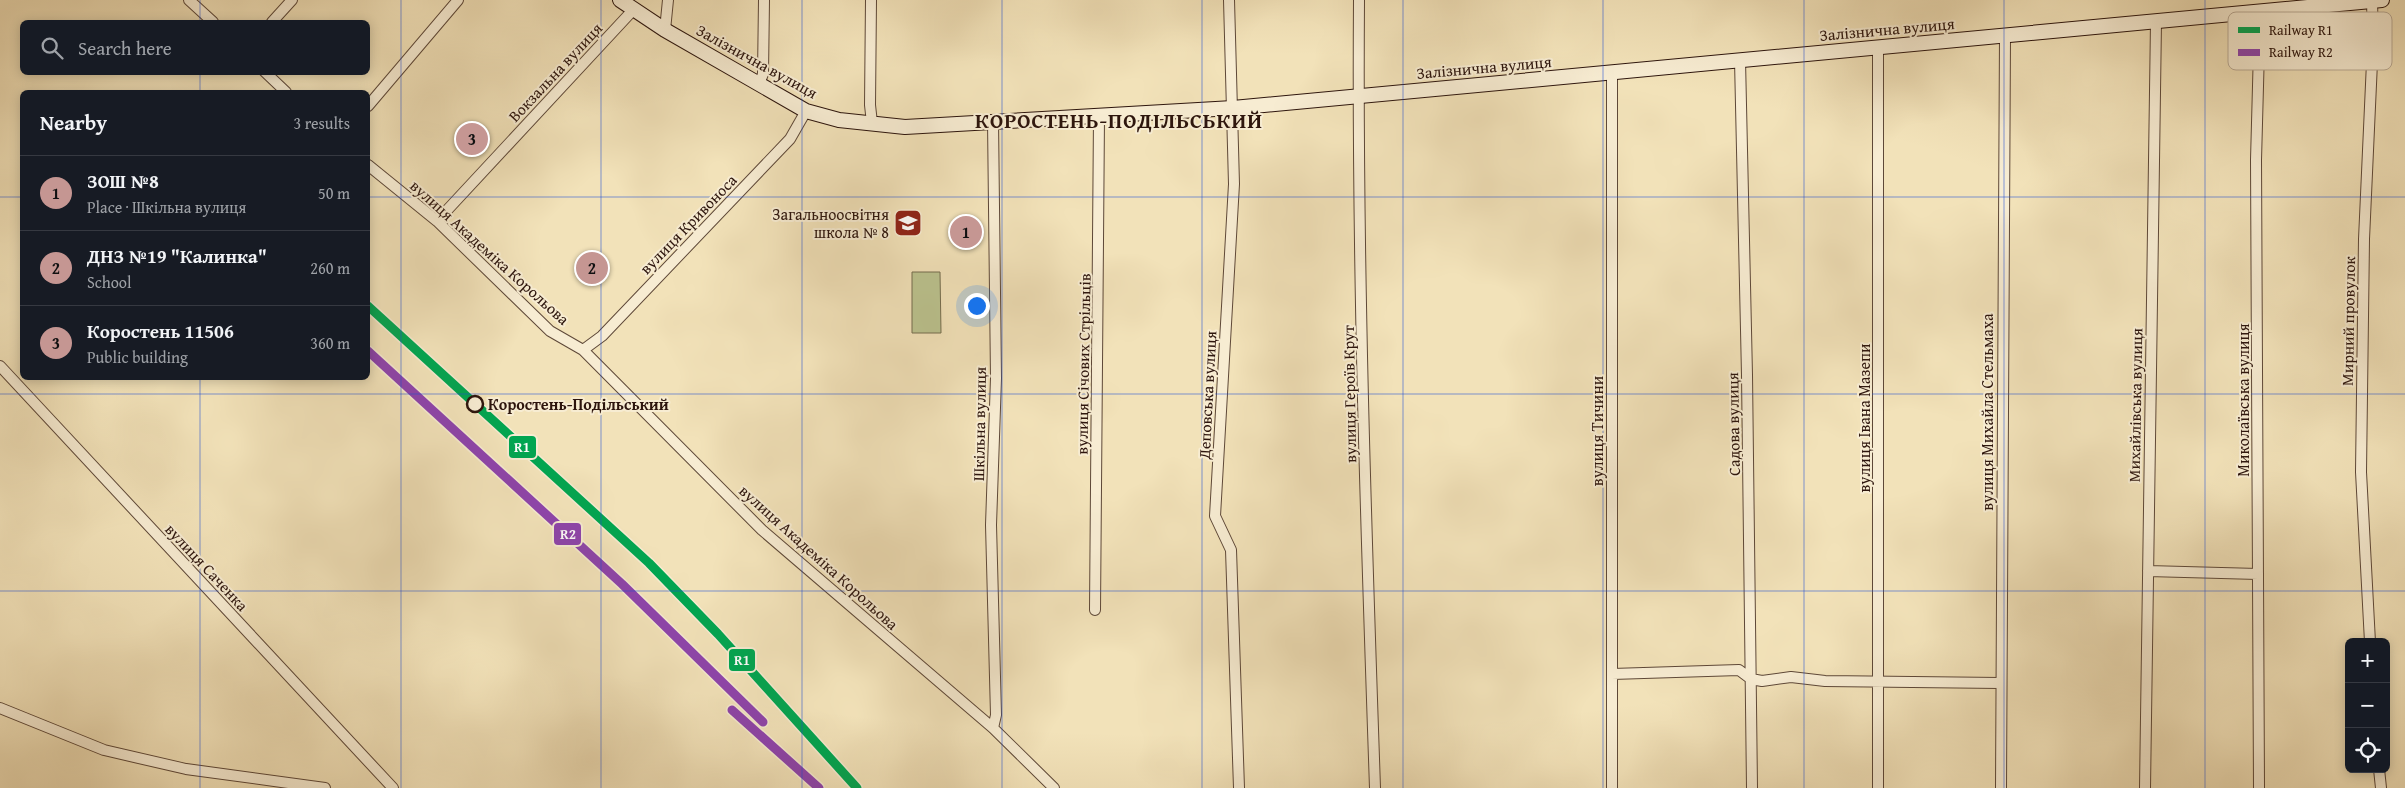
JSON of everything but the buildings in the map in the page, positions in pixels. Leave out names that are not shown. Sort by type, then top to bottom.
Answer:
[{"type":"street","points":[[189,0],[198,4],[211,20]]},
{"type":"street","points":[[274,20],[292,0]]},
{"type":"street","points":[[370,104],[458,0]]},
{"type":"street","name":"Залізнична вулиця","points":[[620,0],[665,30],[806,111],[839,120],[905,127],[1233,108],[2228,15]]},
{"type":"street","points":[[665,30],[668,0]]},
{"type":"street","points":[[758,84],[763,74],[764,0]]},
{"type":"street","points":[[871,0],[870,105],[872,123]]},
{"type":"street","name":"Деповська вулиця","points":[[1229,0],[1234,184],[1214,516],[1231,550],[1239,788]]},
{"type":"street","name":"вулиця Героїв Крут","points":[[1359,0],[1358,96],[1366,503],[1375,788]]},
{"type":"street","name":"Залізнична вулиця","points":[[2260,12],[2377,0]]},
{"type":"street","name":"Вокзальна вулиця","points":[[437,221],[634,9]]},
{"type":"street","name":"Михайлівська вулиця","points":[[2145,788],[2156,22]]},
{"type":"street","name":"вулиця Михайла Стельмаха","points":[[2001,788],[2000,683],[2005,36]]},
{"type":"street","name":"вулиця Івана Мазепи","points":[[1878,48],[1878,788]]},
{"type":"street","name":"Садова вулиця","points":[[1740,60],[1752,788]]},
{"type":"street","name":"Миколаївська вулиця","points":[[2258,70],[2256,160],[2259,788]]},
{"type":"street","name":"Мирний провулок","points":[[2370,638],[2361,472],[2364,239],[2372,70]]},
{"type":"street","name":"вулиця Тичини","points":[[1612,73],[1612,788]]},
{"type":"street","points":[[268,75],[284,90]]},
{"type":"street","name":"вулиця Кривоноса","points":[[583,350],[602,336],[790,139],[806,111]]},
{"type":"street","name":"вулиця Січових Стрільців","points":[[1095,610],[1099,117]]},
{"type":"street","name":"Шкільна вулиця","points":[[993,121],[996,378],[991,525],[996,715],[993,728]]},
{"type":"street","name":"вулиця Академіка Корольова","points":[[370,167],[437,221],[550,330],[583,350],[762,530],[993,728],[1054,788]]},
{"type":"street","name":"вулиця Саченка","points":[[0,366],[393,788]]},
{"type":"street","points":[[2148,571],[2258,574]]},
{"type":"street","points":[[1612,674],[1739,670],[1751,679],[1762,681],[1791,677],[1825,681],[2000,683]]},
{"type":"street","points":[[0,708],[113,752],[196,771],[325,788]]},
{"type":"street","points":[[2379,773],[2380,788]]},
{"type":"green space","points":[[912,272],[940,272],[941,333],[912,333]]},
{"type":"rail line","name":"R1","points":[[370,308],[649,563],[718,634],[857,788]]},
{"type":"rail line","name":"R2","points":[[370,353],[622,584],[763,722]]},
{"type":"rail line","name":"R2","points":[[732,710],[819,788]]},
{"type":"place","name":"Коростень 11506","points":[[472,139]]},
{"type":"place","name":"Загальноосвітня школа № 8","points":[[908,223]]},
{"type":"place","name":"ЗОШ №8","points":[[966,232]]},
{"type":"place","name":"ДНЗ №19 \"Калинка\"","points":[[592,268]]},
{"type":"place","name":"Коростень-Подільський","points":[[475,404]]},
{"type":"district","name":"КОРОСТЕНЬ-ПОДІЛЬСЬКИЙ","points":[[1119,121]]}]
